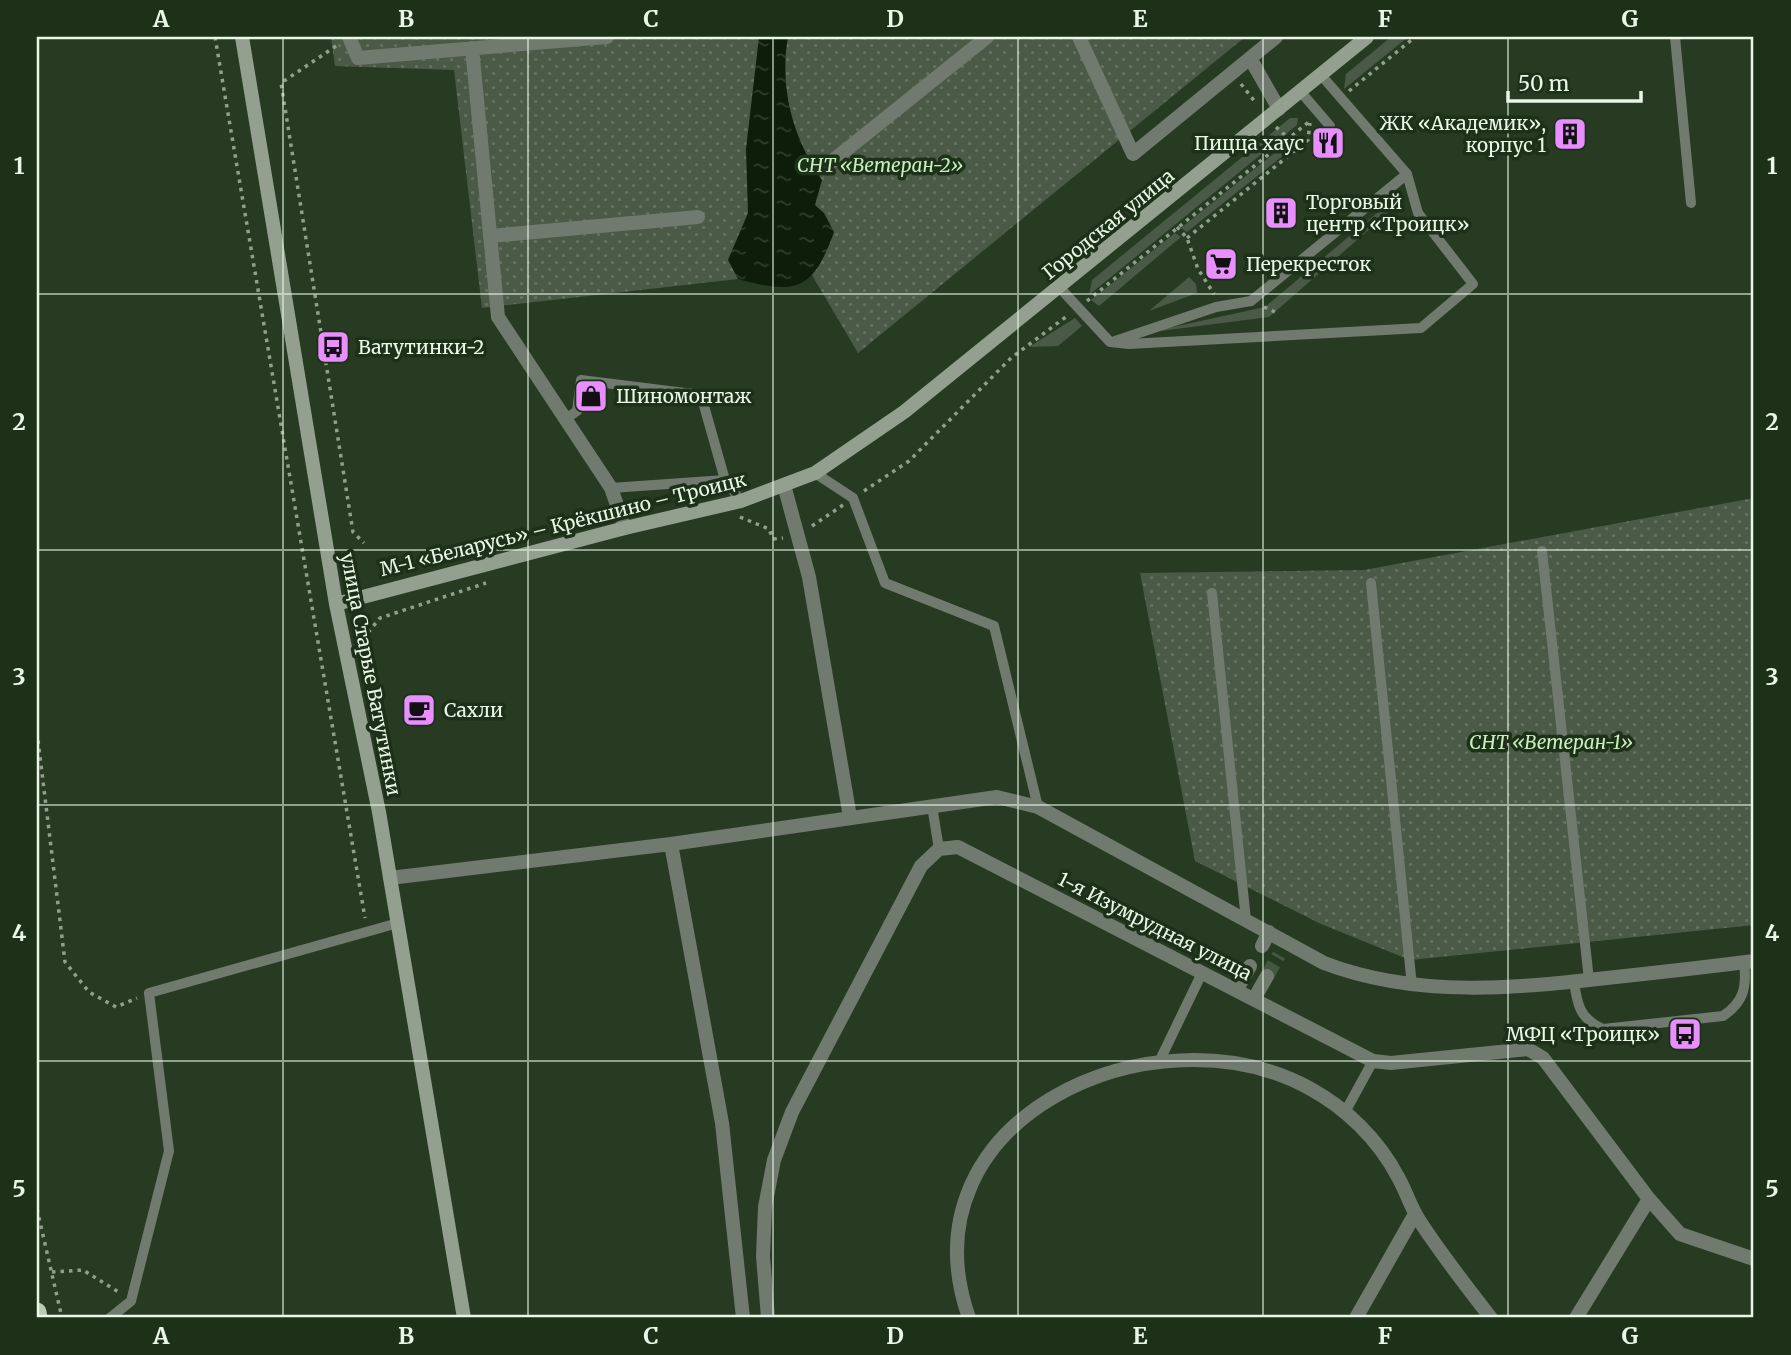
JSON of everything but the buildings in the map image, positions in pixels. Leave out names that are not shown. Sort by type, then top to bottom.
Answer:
[{"type":"highway","points":[[37,1312],[38,1318]]},
{"type":"main road","name":"улица Старые Ватутинки","points":[[242,37],[337,604],[390,878],[464,1318]]},
{"type":"main road","name":"Городская улица","points":[[904,412],[1367,37]]},
{"type":"main road","name":"М-1 «Беларусь» – Крёкшино – Троицк","points":[[337,604],[625,528],[741,501],[815,473],[904,412]]},
{"type":"street","points":[[349,37],[358,58],[607,37]]},
{"type":"street","points":[[831,162],[987,37]]},
{"type":"street","points":[[1079,37],[1133,154],[1270,39]]},
{"type":"street","points":[[472,48],[498,317],[611,488],[625,528]]},
{"type":"street","points":[[1250,58],[1279,109]]},
{"type":"street","points":[[490,236],[698,217]]},
{"type":"street","points":[[784,485],[809,577],[850,817]]},
{"type":"street","points":[[390,878],[671,844],[997,797],[1038,807],[1246,920],[1265,939],[1286,942],[1347,972],[1412,986],[1453,989],[1589,980],[1749,962]]},
{"type":"street","points":[[671,844],[720,1110],[743,1318]]},
{"type":"street","name":"1-я Изумрудная улица","points":[[939,849],[958,847],[1373,1061],[1391,1063],[1528,1049],[1543,1058],[1649,1199],[1680,1234],[1754,1259]]},
{"type":"street","points":[[768,1318],[763,1256],[765,1208],[774,1160],[792,1112],[920,866],[939,849]]},
{"type":"street","points":[[1279,955],[1286,942]]},
{"type":"street","points":[[1237,989],[1250,966]]},
{"type":"street","points":[[1254,999],[1267,976]]},
{"type":"street","points":[[969,1318],[960,1267],[958,1235],[966,1198],[977,1169],[994,1143],[1027,1113],[1102,1075],[1185,1059],[1234,1063],[1270,1073],[1307,1087],[1345,1112],[1380,1147],[1415,1214],[1491,1318]]},
{"type":"street","points":[[1576,1318],[1649,1199]]},
{"type":"street","points":[[1356,1318],[1415,1214]]},
{"type":"lane","points":[[1675,37],[1691,203]]},
{"type":"lane","points":[[1060,288],[1110,342],[1129,344],[1421,328],[1473,284],[1418,213],[1407,174],[1321,75]]},
{"type":"lane","points":[[1300,91],[1330,125]]},
{"type":"lane","points":[[1110,342],[1216,307],[1251,301],[1407,174]]},
{"type":"lane","points":[[567,418],[577,411],[582,380],[701,395],[725,480],[741,501]]},
{"type":"lane","points":[[815,473],[853,498],[885,583],[994,626],[1038,807]]},
{"type":"lane","points":[[611,488],[725,480]]},
{"type":"lane","points":[[1542,551],[1589,980]]},
{"type":"lane","points":[[1371,583],[1412,986]]},
{"type":"lane","points":[[1212,593],[1246,920]]},
{"type":"lane","points":[[932,806],[939,849]]},
{"type":"lane","points":[[110,1318],[131,1301],[169,1151],[149,993],[398,923]]},
{"type":"lane","points":[[1574,981],[1582,1014],[1591,1023],[1604,1029],[1723,1016],[1736,1007],[1743,996],[1749,962]]},
{"type":"lane","points":[[1159,1062],[1202,973]]},
{"type":"lane","points":[[1345,1112],[1373,1061]]},
{"type":"path","points":[[215,37],[368,931]]},
{"type":"path","points":[[349,37],[281,83],[353,532],[364,543]]},
{"type":"path","points":[[1340,98],[1415,37]]},
{"type":"path","points":[[738,517],[768,529],[773,540],[797,535],[909,461],[1010,358],[1079,308],[1320,114]]},
{"type":"path","points":[[1187,238],[1308,140],[1310,120]]},
{"type":"path","points":[[1277,128],[1287,138]]},
{"type":"path","points":[[1177,227],[1187,238],[1198,269],[1215,295],[1210,301]]},
{"type":"path","points":[[1265,307],[1275,312]]},
{"type":"path","points":[[380,618],[494,580]]},
{"type":"path","points":[[37,732],[65,962],[89,992],[116,1007],[149,993]]},
{"type":"path","points":[[37,1209],[62,1318]]},
{"type":"path","points":[[52,1272],[83,1270],[131,1301]]},
{"type":"green space","name":"СНТ «Ветеран-2»","points":[[331,37],[1245,37],[858,353],[812,275],[738,279],[482,308],[454,70],[335,66]]},
{"type":"green space","points":[[1391,37],[1408,37],[1344,89],[1346,74]]},
{"type":"green space","points":[[1290,118],[1298,118],[1297,125],[1089,295],[1092,280]]},
{"type":"green space","points":[[1297,135],[1300,142],[1187,232],[1181,228]]},
{"type":"green space","points":[[1384,207],[1389,212],[1269,317],[1145,333],[1265,307]]},
{"type":"green space","points":[[1175,233],[1181,237],[1099,306],[1091,300]]},
{"type":"green space","points":[[1189,277],[1196,284],[1197,293],[1149,311]]},
{"type":"green space","points":[[1075,318],[1082,326],[1058,346],[1029,347]]},
{"type":"green space","name":"СНТ «Ветеран-1»","points":[[1754,498],[1754,925],[1410,960],[1321,924],[1195,861],[1140,573],[1364,570]]},
{"type":"water","points":[[759,37],[788,37],[785,75],[791,112],[803,147],[822,180],[815,205],[824,213],[834,232],[826,252],[810,277],[800,284],[788,287],[738,279],[728,260],[748,213],[746,149]]},
{"type":"tunnel","points":[[1267,976],[1279,955]]},
{"type":"place","name":"ЖК «Академик», корпус 1","points":[[1570,134]]},
{"type":"place","name":"Пицца хаус","points":[[1328,143]]},
{"type":"place","name":"Торговый центр «Троицк»","points":[[1281,213]]},
{"type":"place","name":"Перекресток","points":[[1221,264]]},
{"type":"place","name":"Ватутинки-2","points":[[333,347]]},
{"type":"place","name":"Шиномонтаж","points":[[591,396]]},
{"type":"place","name":"Сахли","points":[[419,710]]},
{"type":"place","name":"МФЦ «Троицк»","points":[[1685,1034]]}]
